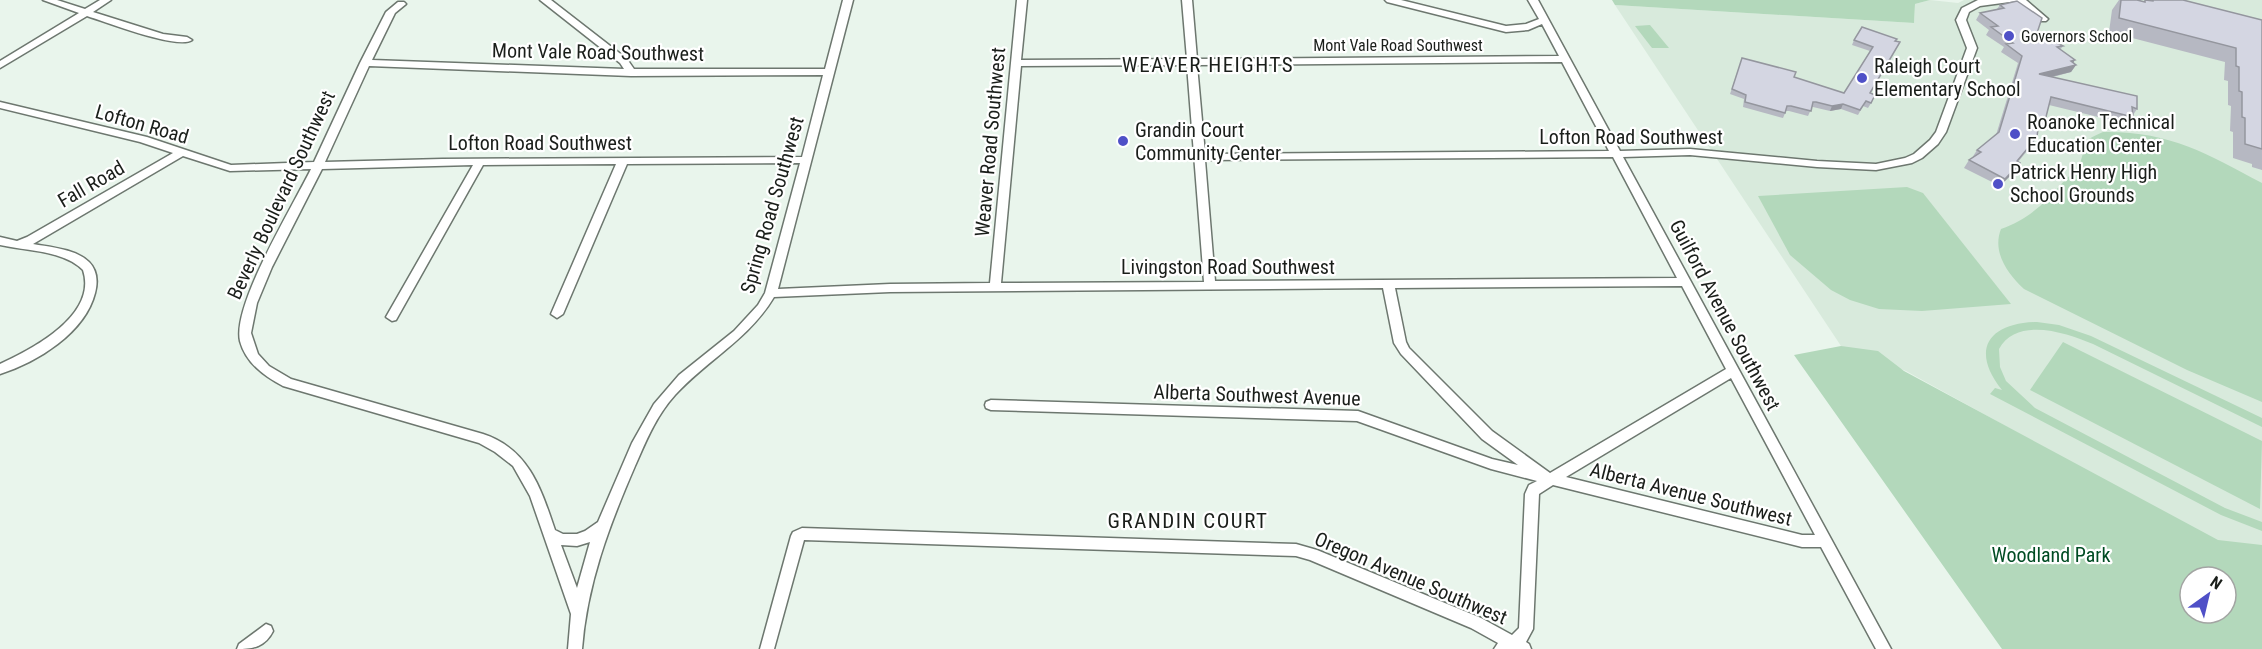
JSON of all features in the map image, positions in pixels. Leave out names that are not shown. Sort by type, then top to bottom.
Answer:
[{"type":"street","points":[[48,0],[162,37],[187,40]]},
{"type":"street","points":[[0,65],[106,0]]},
{"type":"street","points":[[545,0],[624,61],[631,73]]},
{"type":"street","name":"Spring Road Southwest","points":[[575,649],[586,582],[603,525],[639,442],[659,404],[681,381],[757,317],[771,293],[848,0]]},
{"type":"street","name":"Weaver Road Southwest","points":[[995,288],[1022,0]]},
{"type":"street","points":[[1187,0],[1210,286]]},
{"type":"street","points":[[1390,0],[1506,29],[1528,27],[1544,20]]},
{"type":"street","name":"Guilford Avenue Southwest","points":[[1533,0],[1884,649]]},
{"type":"street","name":"Lofton Road Southwest","points":[[1199,157],[1700,152],[1861,168],[1891,165],[1908,161],[1925,152],[1941,132],[1972,48],[1962,25],[1962,14],[1966,9],[1978,3],[2013,0]]},
{"type":"street","points":[[2021,0],[2043,20]]},
{"type":"street","name":"Beverly Boulevard Southwest","points":[[401,4],[391,12],[365,63],[250,304],[245,332],[248,346],[254,357],[272,375],[298,387],[475,437],[500,448],[518,462],[529,480],[579,615]]},
{"type":"street","name":"Mont Vale Road Southwest","points":[[1016,63],[1565,59]]},
{"type":"street","name":"Mont Vale Road Southwest","points":[[365,63],[631,73],[830,72]]},
{"type":"street","name":"Lofton Road","points":[[0,105],[113,131],[230,168],[274,167]]},
{"type":"street","name":"Fall Road","points":[[19,244],[31,240],[180,153]]},
{"type":"street","name":"Lofton Road Southwest","points":[[274,167],[480,162],[806,160]]},
{"type":"street","points":[[557,314],[623,161]]},
{"type":"street","points":[[392,317],[480,162]]},
{"type":"street","points":[[0,241],[79,260],[89,271],[90,293],[79,314],[62,332],[28,356],[0,369]]},
{"type":"street","name":"Livingston Road Southwest","points":[[771,293],[890,288],[1686,282]]},
{"type":"street","points":[[1388,285],[1400,343],[1405,351],[1487,435],[1548,480]]},
{"type":"street","points":[[1513,647],[1526,629],[1534,489],[1733,371]]},
{"type":"street","name":"Alberta Southwest Avenue","points":[[991,405],[1358,416],[1491,464],[1548,480]]},
{"type":"street","name":"Alberta Avenue Southwest","points":[[1548,480],[1802,541],[1826,541]]},
{"type":"street","points":[[549,533],[558,539],[580,540],[595,533],[603,525]]},
{"type":"street","name":"Oregon Avenue Southwest","points":[[767,649],[798,537],[802,534],[1296,550],[1312,554],[1476,623],[1513,647]]},
{"type":"street","points":[[244,649],[266,631]]},
{"type":"shaded area","name":"Patrick Henry High School Grounds","points":[[1930,0],[1958,3],[1964,0],[2262,0],[2262,558],[2239,555],[1906,371],[1841,346],[1615,5],[1914,23],[1915,4]]},
{"type":"green space","points":[[1612,0],[1930,0],[1915,4],[1914,23],[1615,5]]},
{"type":"green space","points":[[1650,25],[1669,48],[1652,48],[1635,26]]},
{"type":"green space","points":[[2103,132],[2148,135],[2168,140],[2204,153],[2262,183],[2262,402],[2187,370],[2024,289],[2007,269],[1998,246],[2001,229],[2020,220],[2043,203],[2077,168],[2086,141]]},
{"type":"green space","points":[[1907,187],[1923,193],[2011,304],[1922,311],[1879,309],[1850,300],[1831,290],[1790,255],[1758,196]]},
{"type":"green space","points":[[2037,322],[2059,325],[2091,336],[2262,418],[2262,427],[2093,344],[2057,332],[2030,330],[2018,333],[2007,339],[1999,349],[2000,367],[2006,381],[2035,408],[2225,508],[2262,522],[2262,531],[2221,515],[1990,394],[1995,388],[2002,390],[1992,376],[1987,363],[1986,351],[1989,341],[2006,327]]},
{"type":"green space","points":[[2063,342],[2262,441],[2260,509],[2030,390]]},
{"type":"green space","name":"Woodland Park","points":[[1841,346],[1878,351],[1904,371],[2218,540],[2262,545],[2262,649],[2002,649],[1794,355]]},
{"type":"building","points":[[2121,0],[2145,2],[2145,0],[2183,0],[2262,20],[2262,149],[2245,144],[2245,118],[2242,117],[2242,92],[2239,91],[2236,48],[2119,18]]},
{"type":"building","points":[[2017,1],[2042,18],[2037,33],[2063,46],[2057,47],[2075,60],[2071,61],[2076,65],[2039,74],[2137,96],[2137,109],[2132,107],[2133,117],[2051,97],[2045,121],[2039,120],[2037,137],[2017,161],[2020,163],[2005,179],[1969,160],[1981,152],[1977,150],[1999,132],[2022,56],[2006,44],[2013,43],[1991,27],[1998,26],[1980,13],[2004,8],[2000,5]]},
{"type":"building","points":[[1862,27],[1900,42],[1870,93],[1875,95],[1871,103],[1866,101],[1860,110],[1843,104],[1832,106],[1813,102],[1811,111],[1787,106],[1785,113],[1745,102],[1746,95],[1732,89],[1742,58],[1796,72],[1794,77],[1844,93],[1873,47],[1854,40]]},
{"type":"place","name":"Governors School","points":[[2009,36]]},
{"type":"place","name":"Raleigh Court Elementary School","points":[[1862,78]]},
{"type":"place","name":"Roanoke Technical Education Center","points":[[2015,134]]},
{"type":"place","name":"Grandin Court Community Center","points":[[1123,141]]},
{"type":"place","name":"Patrick Henry High School Grounds","points":[[1998,184]]},
{"type":"district","name":"WEAVER HEIGHTS","points":[[1208,65]]},
{"type":"district","name":"GRANDIN COURT","points":[[1188,521]]}]
